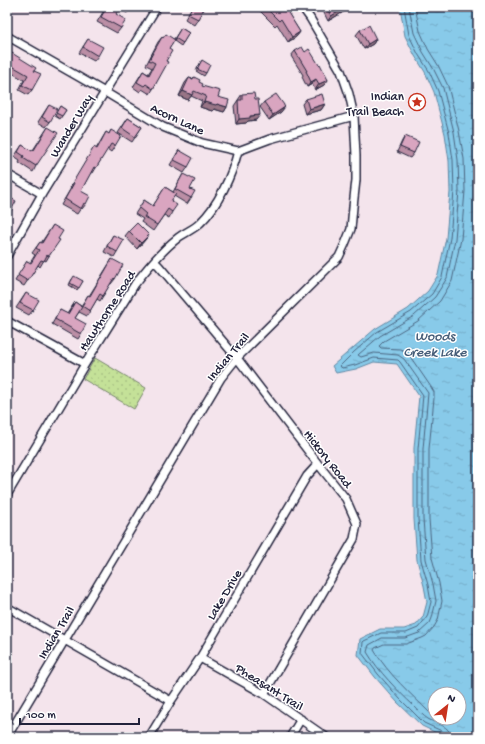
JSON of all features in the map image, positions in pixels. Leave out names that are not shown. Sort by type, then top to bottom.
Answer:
[{"type":"street","name":"Wander Way","points":[[7,256],[42,194],[156,7]]},
{"type":"street","name":"Indian Trail","points":[[7,737],[221,378],[237,358],[339,257],[345,244],[351,229],[356,180],[354,116],[349,94],[341,71],[302,7]]},
{"type":"street","name":"Acorn Lane","points":[[7,36],[163,127],[202,143],[238,151]]},
{"type":"street","points":[[238,151],[270,139],[354,116]]},
{"type":"street","name":"Hawthorne Road","points":[[7,495],[85,364],[135,284],[154,261],[180,237],[199,224],[210,211],[224,189],[235,165],[238,151]]},
{"type":"street","points":[[7,174],[42,194]]},
{"type":"street","name":"Hickory Road","points":[[154,261],[237,358],[346,499],[357,524],[354,539],[264,694]]},
{"type":"street","points":[[7,321],[85,364]]},
{"type":"street","name":"Lake Drive","points":[[149,737],[200,658],[307,476],[318,464]]},
{"type":"street","points":[[7,606],[171,701]]},
{"type":"street","name":"Pheasant Trail","points":[[200,658],[264,694],[326,737]]},
{"type":"street","points":[[290,737],[301,719]]},
{"type":"green space","points":[[95,358],[146,388],[134,409],[83,379]]},
{"type":"water","name":"Woods Creek Lake","points":[[400,7],[478,7],[478,737],[445,737],[422,726],[397,702],[358,655],[360,639],[380,629],[404,629],[416,625],[423,617],[427,602],[417,560],[414,519],[414,448],[419,396],[397,364],[374,362],[356,369],[336,373],[332,366],[375,329],[408,309],[428,291],[438,275],[446,238],[450,192],[449,161],[445,134],[434,92],[425,72],[405,36]]},
{"type":"building","points":[[107,7],[121,7],[116,14],[126,20],[121,28],[101,17]]},
{"type":"building","points":[[192,7],[204,8],[198,19],[188,14]]},
{"type":"building","points":[[265,7],[284,7],[300,32],[292,37],[281,19],[279,21]]},
{"type":"building","points":[[347,7],[331,16],[327,8]]},
{"type":"building","points":[[369,25],[376,39],[368,44],[360,30]]},
{"type":"building","points":[[181,28],[189,33],[183,43],[175,38]]},
{"type":"building","points":[[166,34],[175,40],[169,49],[172,51],[166,61],[168,62],[153,89],[146,84],[144,86],[137,82],[143,71],[149,75],[155,63],[149,60],[162,37],[163,38]]},
{"type":"building","points":[[88,39],[103,47],[98,56],[83,47]]},
{"type":"building","points":[[302,47],[305,52],[309,49],[319,65],[320,64],[328,80],[319,84],[316,79],[311,82],[307,71],[295,51]]},
{"type":"building","points":[[7,50],[36,68],[34,71],[41,74],[32,90],[22,85],[28,75],[7,63]]},
{"type":"building","points":[[202,60],[210,65],[206,73],[197,69]]},
{"type":"building","points":[[194,77],[200,80],[199,82],[203,84],[202,86],[220,91],[218,97],[229,100],[227,107],[204,102],[206,96],[194,91],[192,95],[183,91],[189,78],[193,79]]},
{"type":"building","points":[[254,93],[255,99],[258,99],[260,115],[239,119],[238,100],[242,100],[242,94]]},
{"type":"building","points":[[276,94],[285,107],[273,115],[264,102]]},
{"type":"building","points":[[322,94],[325,104],[309,109],[306,99]]},
{"type":"building","points":[[49,105],[57,109],[50,122],[42,117]]},
{"type":"building","points":[[60,106],[66,110],[62,116],[56,113]]},
{"type":"building","points":[[128,118],[142,127],[135,137],[122,128]]},
{"type":"building","points":[[48,127],[58,133],[36,166],[23,158],[24,156],[18,152],[22,145],[32,151],[33,149],[34,150]]},
{"type":"building","points":[[111,130],[121,136],[115,146],[111,144],[96,168],[94,167],[81,191],[90,196],[86,204],[84,203],[81,209],[65,199],[74,183],[73,182],[94,147],[97,149],[106,132],[109,134]]},
{"type":"building","points":[[405,136],[419,142],[414,153],[400,147]]},
{"type":"building","points":[[179,150],[193,158],[188,167],[174,160]]},
{"type":"building","points":[[183,174],[195,180],[190,189],[195,191],[191,198],[175,189]]},
{"type":"building","points":[[165,187],[176,194],[171,201],[177,205],[172,212],[168,209],[157,225],[144,217],[146,214],[139,208],[144,200],[153,206]]},
{"type":"building","points":[[7,196],[16,201],[11,211],[7,209]]},
{"type":"building","points":[[137,223],[149,235],[141,243],[129,231]]},
{"type":"building","points":[[53,225],[63,231],[58,239],[60,240],[49,256],[47,255],[44,261],[41,260],[28,281],[18,275],[27,261],[31,263],[39,250],[36,248],[40,242],[42,243]]},
{"type":"building","points":[[113,235],[124,240],[117,252],[107,246]]},
{"type":"building","points":[[112,259],[123,265],[103,296],[100,294],[90,311],[82,306],[88,295],[90,296]]},
{"type":"building","points":[[74,276],[83,281],[79,288],[70,283]]},
{"type":"building","points":[[26,293],[39,300],[33,310],[20,303]]},
{"type":"building","points":[[75,302],[82,307],[75,318],[86,324],[81,334],[55,319],[60,310],[68,314]]},
{"type":"place","name":"Indian Trail Beach","points":[[417,102]]}]
